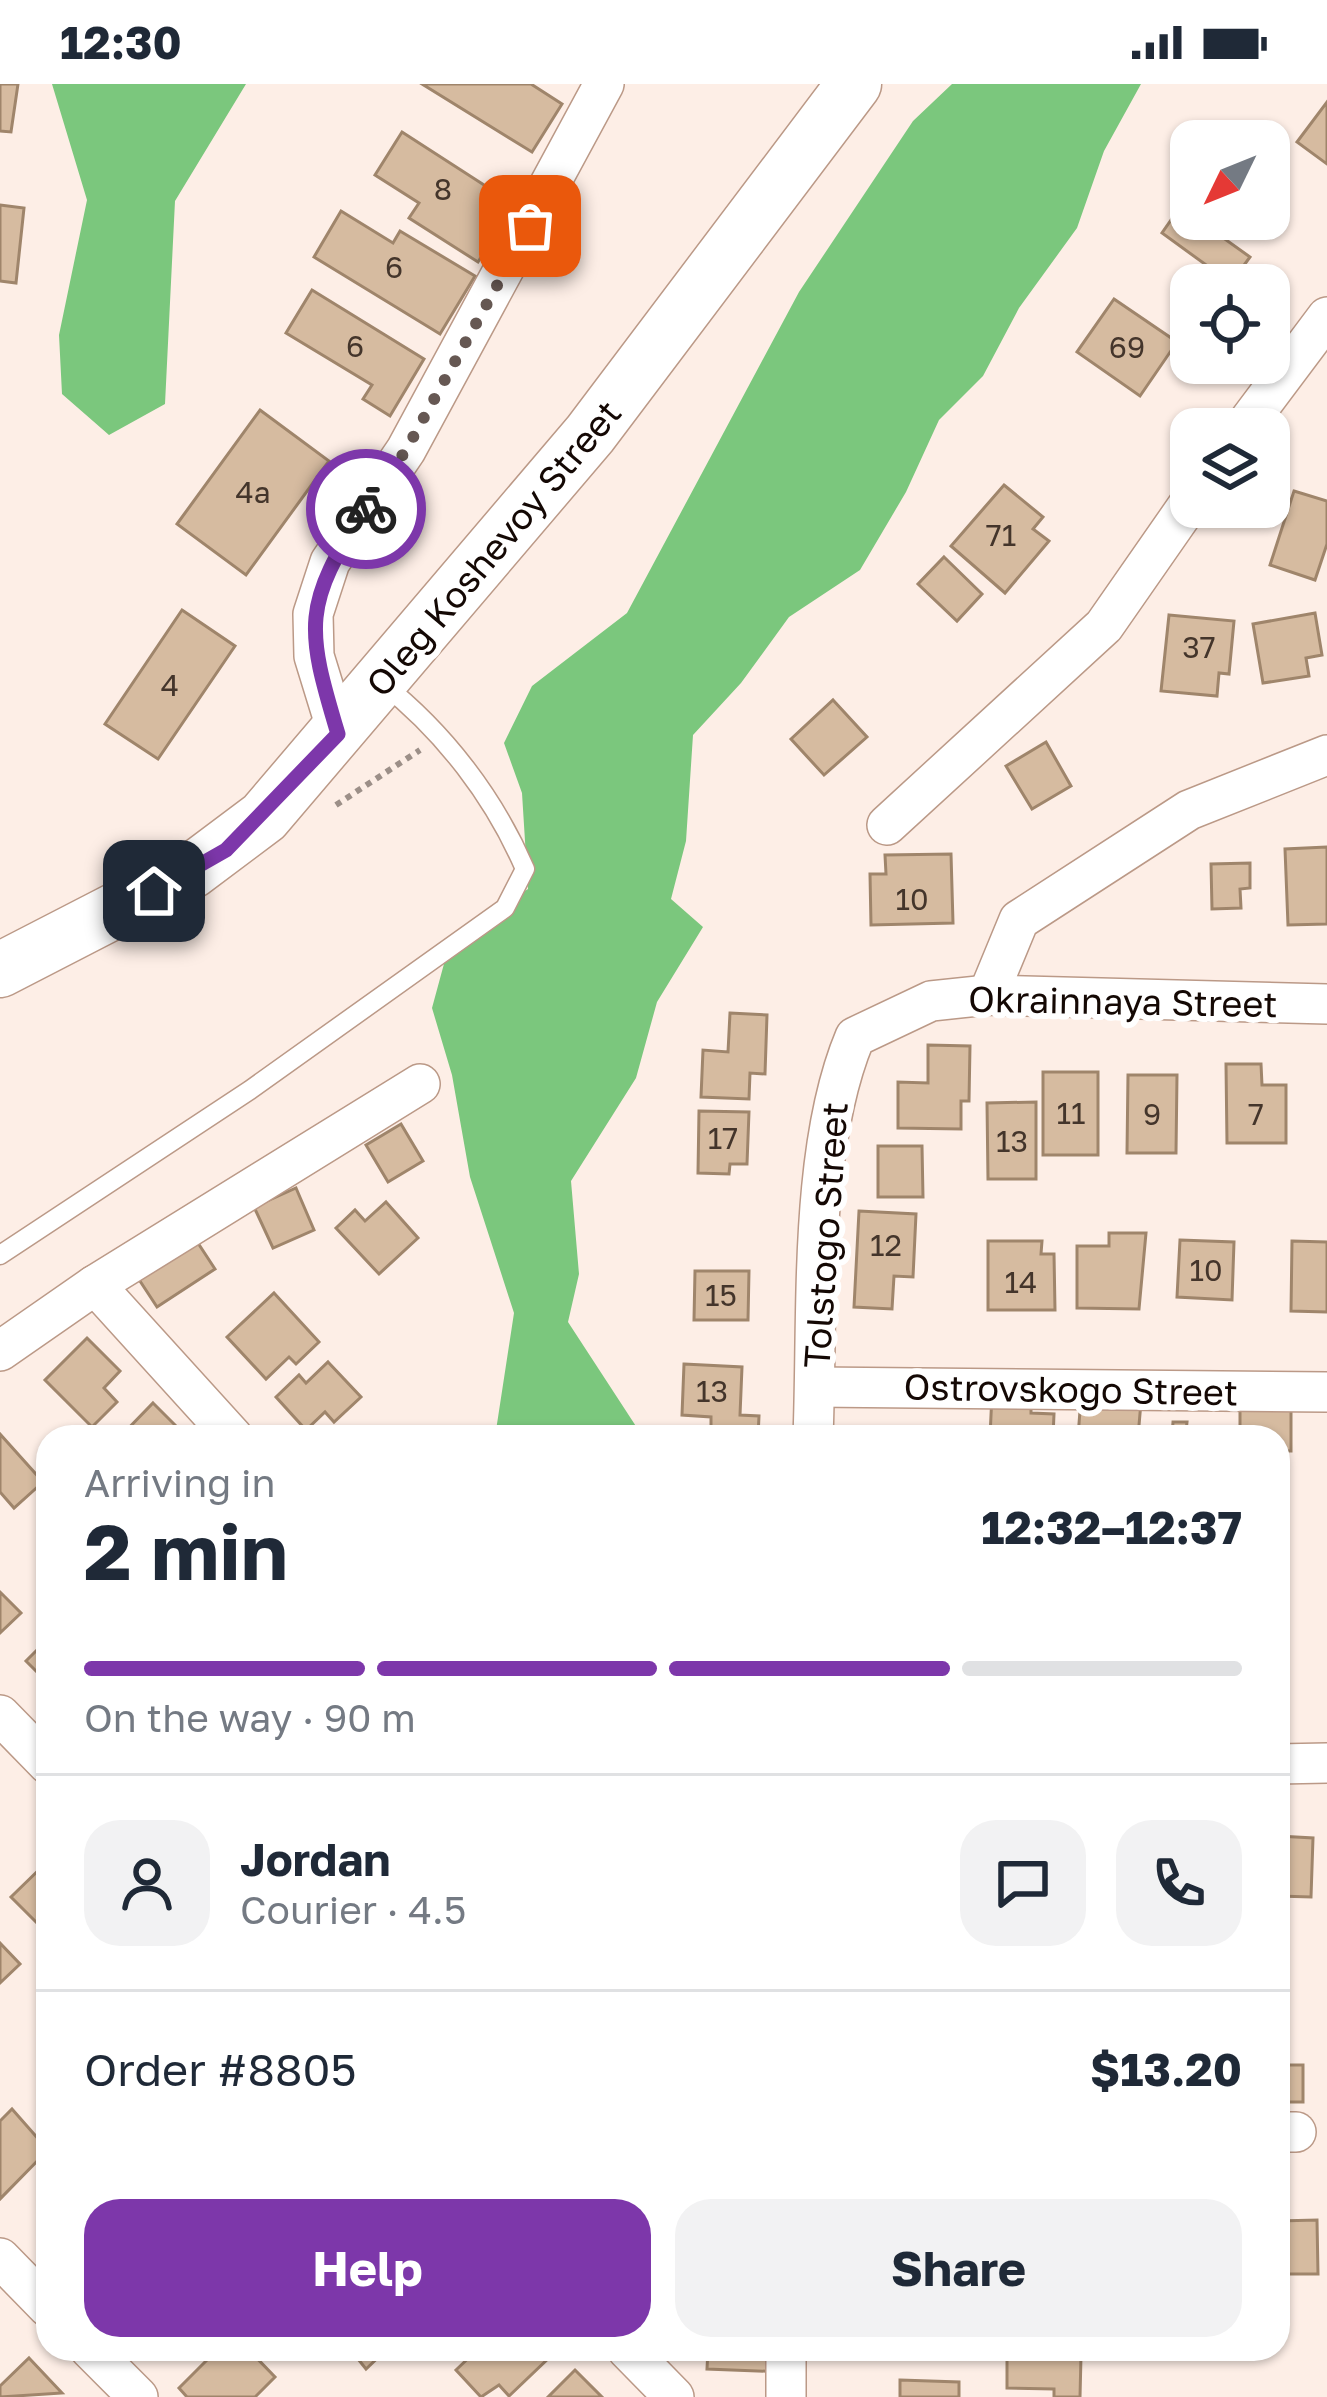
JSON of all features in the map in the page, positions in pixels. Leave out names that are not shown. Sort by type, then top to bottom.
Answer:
[{"type":"street","points":[[338,734],[314,656],[313,614],[330,562],[418,430],[604,84]]},
{"type":"street","name":"Oleg Koshevoy Street","points":[[0,970],[226,850],[338,734],[590,434],[854,84]]},
{"type":"street","points":[[1260,408],[1327,317]]},
{"type":"street","points":[[886,825],[1104,626],[1172,528]]},
{"type":"street","points":[[988,995],[1019,920],[1189,810],[1327,755]]},
{"type":"street","name":"Okrainnaya Street","points":[[855,1036],[931,1001],[988,995],[1327,1004]]},
{"type":"street","name":"Tolstogo Street","points":[[813,1425],[827,1137],[836,1083],[855,1036]]},
{"type":"street","points":[[0,1351],[95,1285],[419,1084]]},
{"type":"street","points":[[95,1285],[222,1425]]},
{"type":"street","name":"Ostrovskogo Street","points":[[815,1387],[1327,1392]]},
{"type":"street","points":[[0,1715],[36,1752]]},
{"type":"street","points":[[1290,1764],[1327,1763]]},
{"type":"street","points":[[0,2258],[36,2295]]},
{"type":"street","points":[[102,2361],[138,2397]]},
{"type":"street","points":[[639,2361],[674,2397]]},
{"type":"street","points":[[786,2397],[787,2361]]},
{"type":"lane","points":[[0,1255],[250,1090],[505,908],[525,869],[503,817],[418,714],[382,683]]},
{"type":"green space","points":[[52,84],[246,84],[175,201],[165,404],[109,435],[62,394],[59,335],[87,200]]},
{"type":"green space","points":[[952,84],[1141,84],[1104,151],[1077,228],[1019,308],[983,376],[939,420],[906,492],[860,570],[789,617],[741,683],[693,735],[686,841],[671,899],[703,927],[657,1002],[636,1078],[571,1181],[579,1274],[568,1322],[635,1425],[497,1425],[514,1313],[470,1177],[452,1075],[432,1008],[451,938],[528,889],[522,793],[504,743],[532,686],[627,613],[799,292],[913,121]]},
{"type":"building","points":[[0,84],[18,84],[11,132],[0,131]]},
{"type":"building","points":[[422,84],[531,84],[562,104],[532,152]]},
{"type":"building","points":[[1327,102],[1327,164],[1297,142]]},
{"type":"building","points":[[402,132],[515,205],[478,262],[409,218],[419,203],[375,175]]},
{"type":"building","points":[[0,205],[24,208],[16,283],[0,281]]},
{"type":"building","points":[[341,211],[393,243],[400,231],[475,276],[440,334],[314,257]]},
{"type":"building","points":[[1172,240],[1226,240],[1250,257],[1245,264],[1205,264]]},
{"type":"building","points":[[312,290],[424,359],[390,416],[363,399],[372,385],[286,333]]},
{"type":"building","points":[[1114,299],[1170,337],[1170,352],[1140,396],[1077,352]]},
{"type":"building","points":[[260,410],[329,461],[246,575],[177,524]]},
{"type":"building","points":[[1004,485],[1043,517],[1033,529],[1049,541],[1005,593],[951,546]]},
{"type":"building","points":[[1294,491],[1327,501],[1327,544],[1315,580],[1270,565],[1282,528],[1290,528]]},
{"type":"building","points":[[944,557],[982,594],[957,621],[918,584]]},
{"type":"building","points":[[182,610],[235,646],[158,759],[105,724]]},
{"type":"building","points":[[1315,613],[1322,655],[1306,658],[1309,676],[1263,683],[1253,624]]},
{"type":"building","points":[[1169,615],[1234,621],[1229,674],[1219,673],[1217,696],[1161,691]]},
{"type":"building","points":[[833,700],[867,737],[824,775],[791,739]]},
{"type":"building","points":[[1046,742],[1071,786],[1032,809],[1006,766]]},
{"type":"building","points":[[1327,847],[1327,924],[1288,925],[1285,849]]},
{"type":"building","points":[[951,854],[953,923],[871,925],[870,874],[886,874],[885,855]]},
{"type":"building","points":[[1250,863],[1250,888],[1240,889],[1241,908],[1212,909],[1211,864]]},
{"type":"building","points":[[730,1013],[767,1015],[765,1074],[750,1073],[749,1099],[701,1097],[703,1050],[728,1052]]},
{"type":"building","points":[[928,1045],[970,1046],[969,1101],[961,1101],[961,1129],[898,1128],[898,1082],[928,1083]]},
{"type":"building","points":[[1226,1064],[1261,1064],[1262,1085],[1286,1085],[1286,1143],[1227,1143]]},
{"type":"building","points":[[1043,1072],[1098,1072],[1098,1155],[1043,1155]]},
{"type":"building","points":[[1128,1075],[1177,1075],[1176,1153],[1127,1153]]},
{"type":"building","points":[[1036,1102],[1036,1179],[988,1179],[987,1103]]},
{"type":"building","points":[[699,1111],[749,1112],[747,1164],[730,1164],[729,1174],[698,1173]]},
{"type":"building","points":[[401,1124],[423,1161],[388,1182],[366,1145]]},
{"type":"building","points":[[878,1146],[922,1146],[923,1197],[878,1197]]},
{"type":"building","points":[[296,1188],[314,1230],[273,1248],[254,1207]]},
{"type":"building","points":[[386,1202],[418,1238],[379,1274],[336,1228],[355,1210],[365,1221]]},
{"type":"building","points":[[859,1211],[916,1214],[913,1277],[894,1276],[892,1309],[854,1307]]},
{"type":"building","points":[[1109,1233],[1146,1233],[1139,1309],[1077,1308],[1077,1246],[1109,1246]]},
{"type":"building","points":[[196,1240],[215,1269],[157,1307],[138,1278]]},
{"type":"building","points":[[1180,1240],[1234,1242],[1232,1300],[1177,1297]]},
{"type":"building","points":[[988,1241],[1042,1241],[1041,1254],[1054,1254],[1055,1310],[988,1310]]},
{"type":"building","points":[[1292,1241],[1327,1242],[1327,1312],[1291,1311]]},
{"type":"building","points":[[695,1271],[749,1271],[748,1320],[694,1320]]},
{"type":"building","points":[[274,1293],[319,1342],[296,1364],[289,1357],[266,1379],[227,1337]]},
{"type":"building","points":[[87,1338],[120,1371],[104,1388],[117,1402],[94,1425],[45,1380]]},
{"type":"building","points":[[328,1362],[361,1397],[334,1422],[325,1412],[311,1425],[301,1425],[276,1397],[299,1375],[306,1383]]},
{"type":"building","points":[[684,1364],[742,1367],[740,1415],[759,1416],[759,1425],[711,1425],[711,1417],[682,1415]]},
{"type":"building","points":[[992,1394],[1031,1396],[1031,1413],[1054,1414],[1054,1425],[991,1425]]},
{"type":"building","points":[[1081,1397],[1141,1402],[1139,1425],[1079,1425]]},
{"type":"building","points":[[1240,1397],[1291,1408],[1291,1451],[1290,1425],[1240,1425]]},
{"type":"building","points":[[153,1403],[175,1425],[132,1425]]},
{"type":"building","points":[[0,1434],[36,1474],[36,1488],[14,1508],[0,1492]]},
{"type":"building","points":[[0,1592],[21,1613],[0,1633]]},
{"type":"building","points":[[36,1651],[36,1671],[26,1661]]},
{"type":"building","points":[[1290,1837],[1313,1838],[1311,1897],[1290,1896]]},
{"type":"building","points":[[36,1873],[36,1922],[11,1897]]},
{"type":"building","points":[[0,1943],[20,1964],[0,1983]]},
{"type":"building","points":[[1290,2065],[1303,2065],[1303,2102],[1290,2102]]},
{"type":"building","points":[[12,2109],[36,2136],[36,2162],[0,2199],[0,2121]]},
{"type":"building","points":[[1317,2220],[1318,2274],[1290,2274],[1290,2221]]},
{"type":"building","points":[[29,2358],[62,2393],[0,2397],[0,2386]]},
{"type":"building","points":[[206,2361],[260,2361],[275,2377],[255,2397],[187,2397],[179,2388]]},
{"type":"building","points":[[465,2361],[546,2361],[509,2396],[499,2385],[481,2397],[456,2370]]},
{"type":"building","points":[[707,2361],[786,2361],[786,2372],[707,2369]]},
{"type":"building","points":[[1007,2361],[1081,2361],[1080,2397],[1054,2397],[1054,2389],[1007,2388]]},
{"type":"building","points":[[575,2370],[602,2397],[548,2397]]},
{"type":"building","points":[[900,2380],[959,2382],[959,2397],[900,2397]]},
{"type":"way so far","points":[[366,509],[406,450],[530,226]]},
{"type":"route","points":[[154,891],[226,850],[264,817],[338,734],[314,656],[313,614],[330,562],[366,509]]}]
